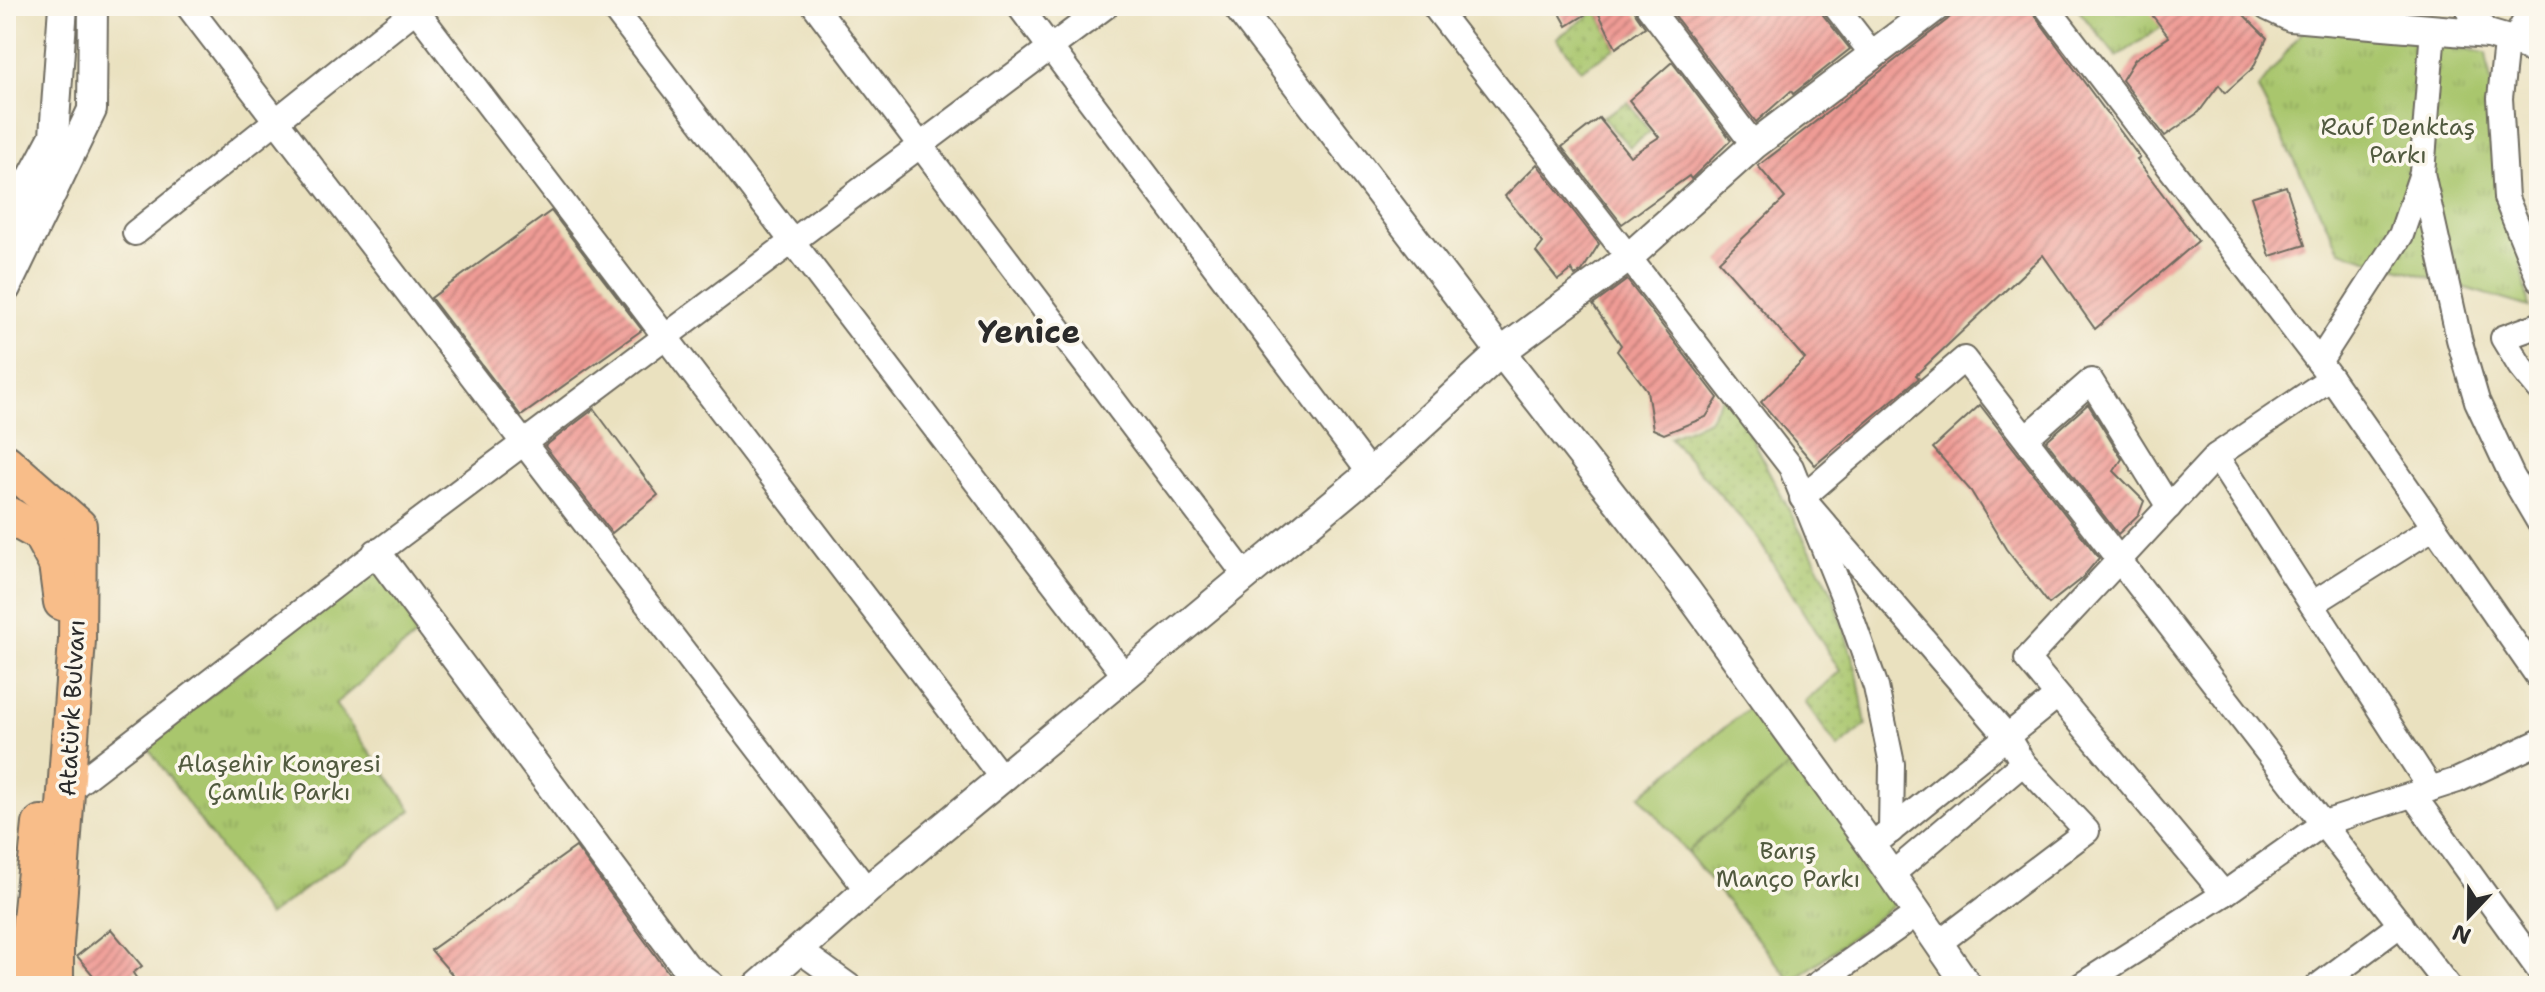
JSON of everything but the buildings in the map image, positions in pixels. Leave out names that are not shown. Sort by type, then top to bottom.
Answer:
[{"type":"main road","name":"Atatürk Bulvarı","points":[[6,463],[78,526],[77,640],[55,945],[55,986]]},
{"type":"main road","name":"Atatürk Bulvarı","points":[[6,514],[57,564],[62,597],[24,986]]},
{"type":"street","points":[[9,210],[54,136],[63,6]]},
{"type":"street","points":[[6,288],[92,110],[93,6]]},
{"type":"street","points":[[188,6],[867,890]]},
{"type":"street","points":[[612,6],[1125,676]]},
{"type":"street","points":[[815,6],[1246,576]]},
{"type":"street","points":[[1019,6],[1370,473]]},
{"type":"street","points":[[68,791],[377,553],[1106,6]]},
{"type":"street","points":[[1237,6],[1501,352],[1882,839]]},
{"type":"street","points":[[1434,6],[1791,467],[1876,687],[1892,764],[1882,839],[1891,875],[1968,986]]},
{"type":"street","points":[[1648,6],[1754,145]]},
{"type":"street","points":[[1835,6],[1873,55]]},
{"type":"street","points":[[758,986],[867,890],[1370,473],[1501,352],[1628,258],[1754,145],[1937,6]]},
{"type":"street","points":[[2046,6],[2325,370],[2539,678]]},
{"type":"street","points":[[2268,6],[2291,17],[2433,29],[2514,42]]},
{"type":"street","points":[[2466,6],[2514,42]]},
{"type":"street","points":[[2533,6],[2514,42],[2505,52],[2500,98],[2506,198],[2539,279]]},
{"type":"street","points":[[135,233],[417,7],[1002,778]]},
{"type":"street","points":[[2224,894],[2027,659],[2216,456],[2325,370],[2401,235],[2422,173],[2433,29]]},
{"type":"street","points":[[2422,173],[2459,339],[2477,401],[2512,476],[2539,522]]},
{"type":"street","points":[[2539,325],[2503,338],[2539,389]]},
{"type":"street","points":[[1802,498],[1964,359],[2448,986]]},
{"type":"street","points":[[2026,438],[2091,381],[2169,507]]},
{"type":"street","points":[[2216,456],[2312,604],[2422,792],[2539,970]]},
{"type":"street","points":[[1802,498],[2007,736],[2023,763],[2087,831],[1939,943]]},
{"type":"street","points":[[2312,604],[2434,527]]},
{"type":"street","points":[[377,553],[686,967],[711,986]]},
{"type":"street","points":[[1882,839],[2057,696]]},
{"type":"street","points":[[2080,986],[2224,894],[2324,823],[2458,780],[2539,742]]},
{"type":"street","points":[[1891,875],[2023,763]]},
{"type":"street","points":[[1815,986],[1918,913]]},
{"type":"street","points":[[2318,986],[2401,924]]},
{"type":"street","points":[[799,950],[849,986]]},
{"type":"green space","points":[[2075,6],[2153,6],[2166,24],[2117,57]]},
{"type":"green space","points":[[1597,10],[1616,48],[1581,70],[1557,38]]},
{"type":"green space","name":"Rauf Denktaş Parkı","points":[[2312,19],[2486,53],[2529,307],[2340,251],[2258,89]]},
{"type":"green space","points":[[1628,102],[1650,132],[1630,147],[1602,117]]},
{"type":"green space","points":[[1724,394],[1743,422],[1833,594],[1857,672],[1866,725],[1838,748],[1805,702],[1840,671],[1754,533],[1669,437],[1709,420]]},
{"type":"green space","name":"Alaşehir Kongresi Çamlık Parkı","points":[[373,565],[424,629],[335,704],[412,810],[268,916],[147,746]]},
{"type":"green space","points":[[1755,703],[1798,759],[1687,852],[1640,796]]},
{"type":"green space","name":"Barış Manço Parkı","points":[[1798,759],[1901,900],[1792,982],[1687,852]]},
{"type":"district","name":"Yenice","points":[[1029,331]]}]
